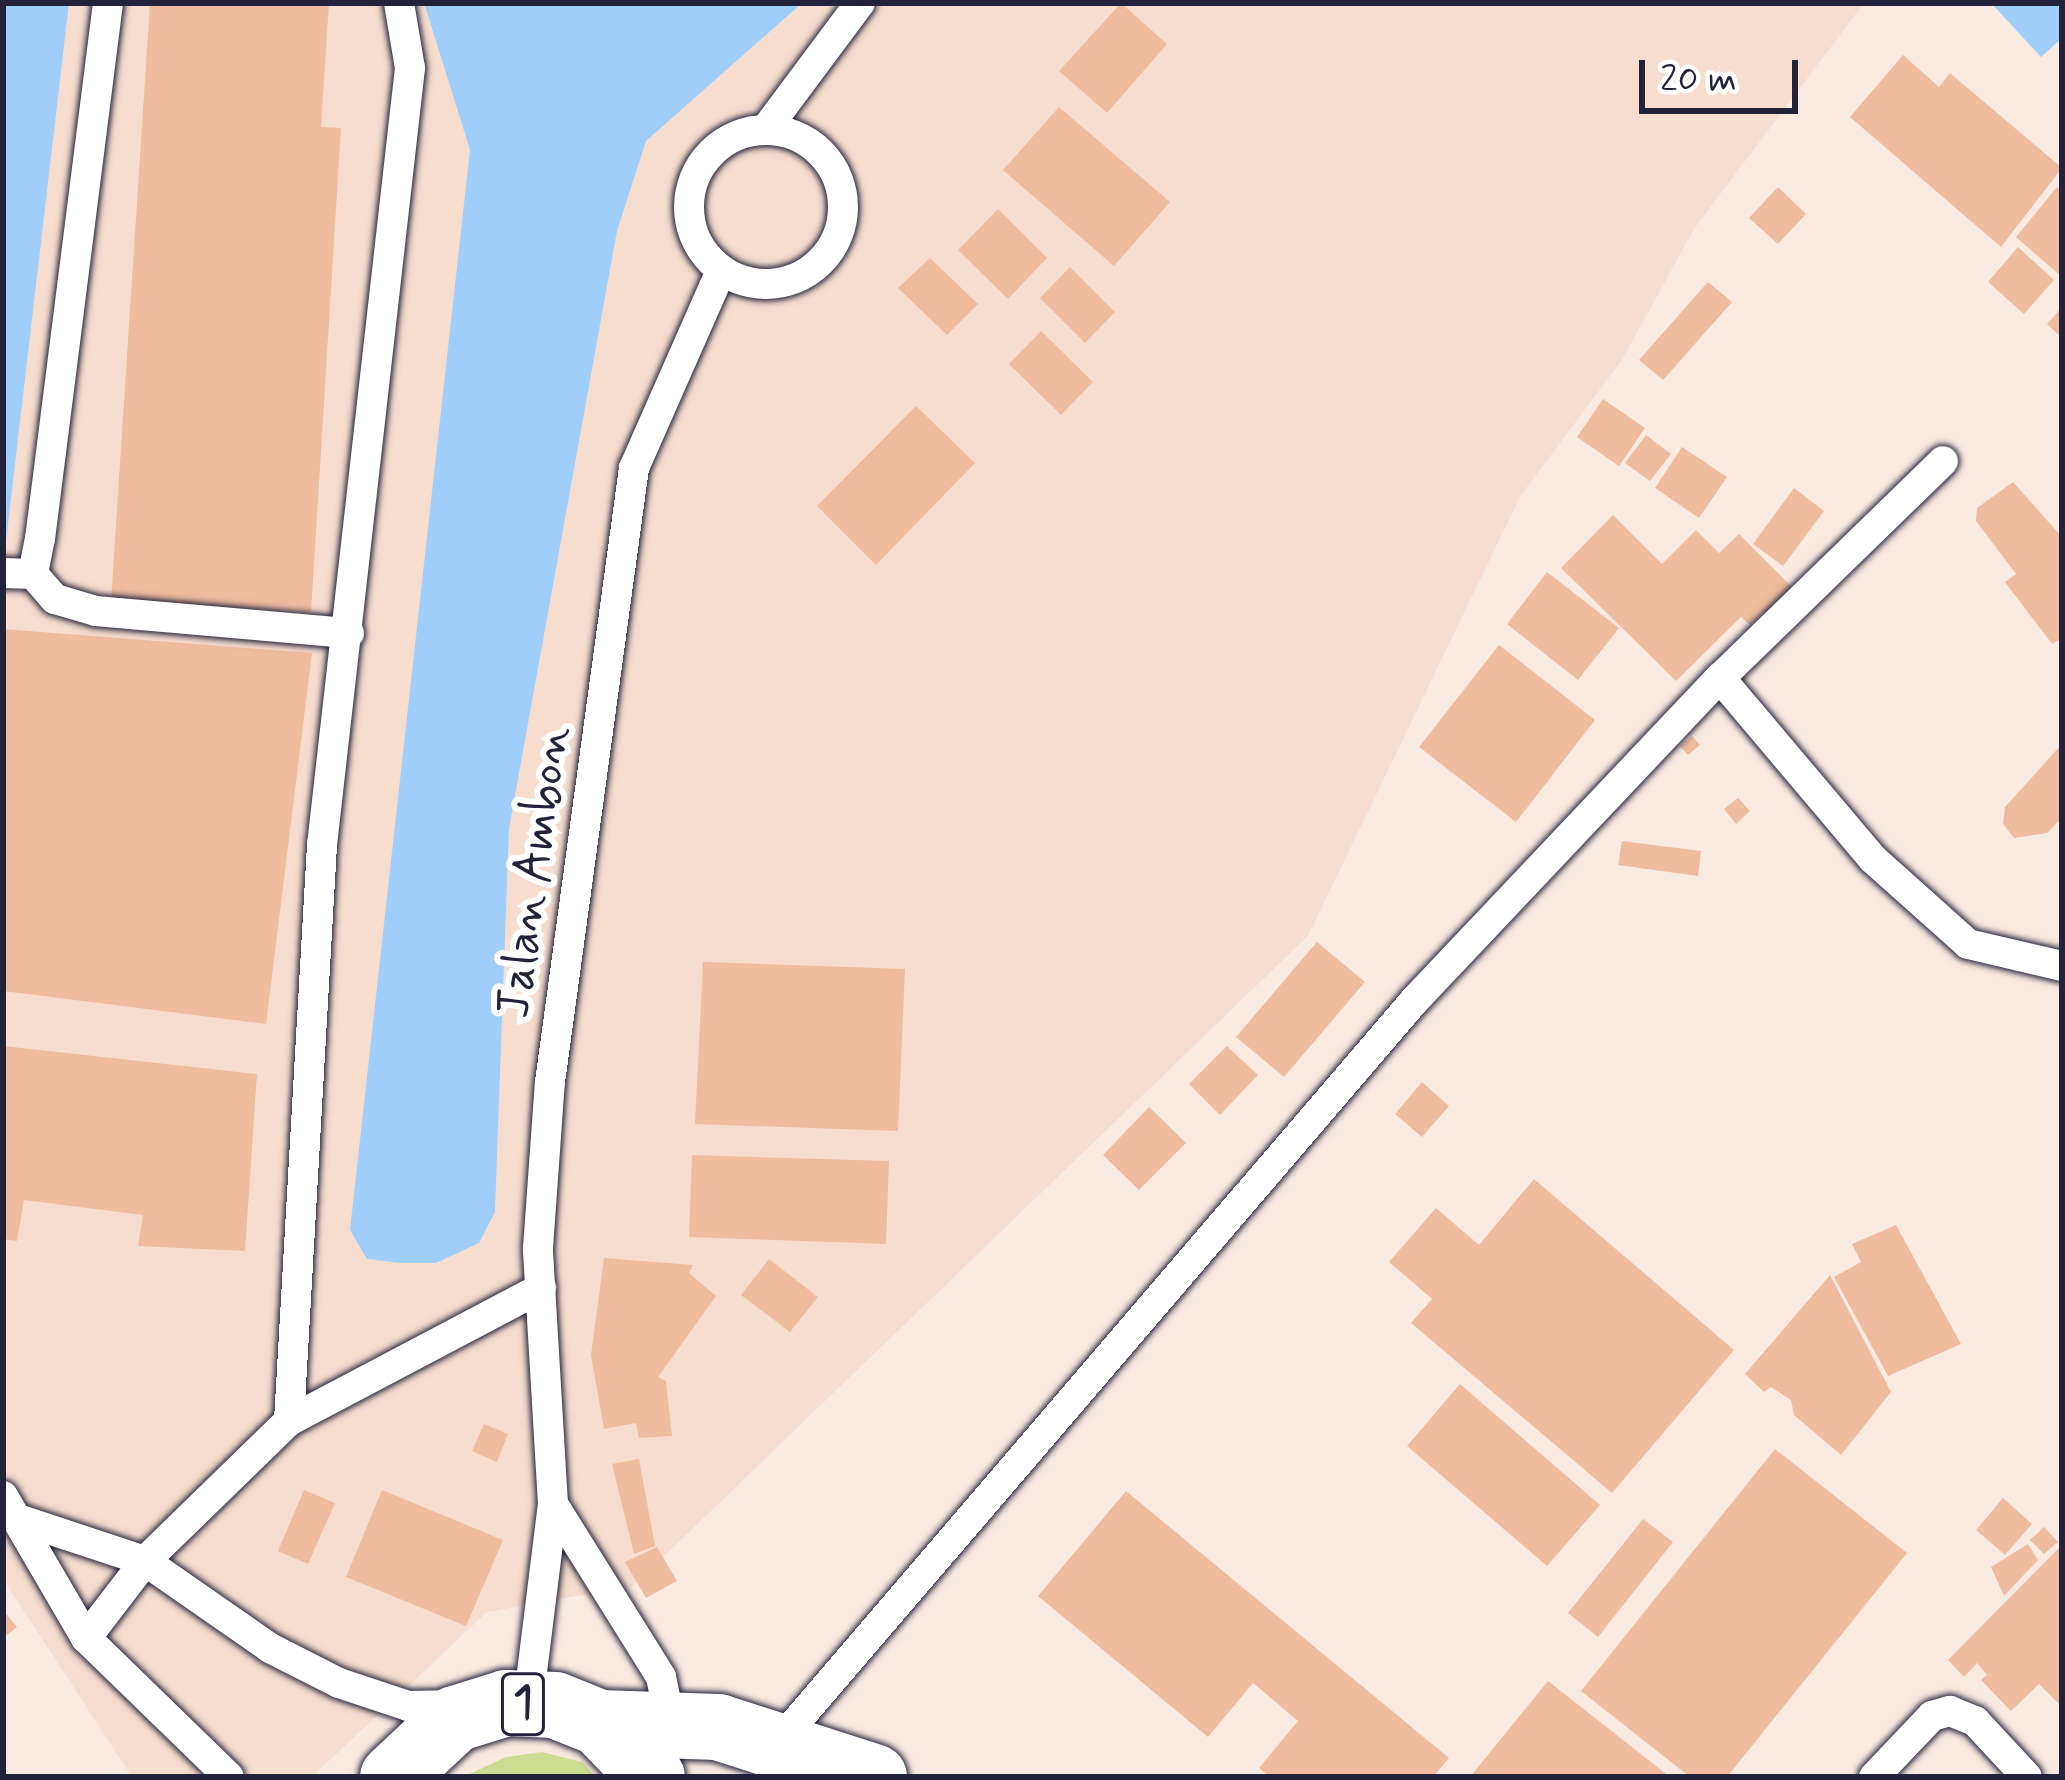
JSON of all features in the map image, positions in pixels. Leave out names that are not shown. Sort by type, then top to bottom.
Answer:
[{"type":"highway","name":"1","points":[[393,1777],[455,1719],[517,1704],[600,1723],[665,1760]]},
{"type":"highway","points":[[665,1760],[718,1727],[874,1777]]},
{"type":"lane","points":[[108,3],[18,573],[55,598],[96,610],[349,633]]},
{"type":"lane","points":[[289,1421],[322,844],[410,68],[399,3]]},
{"type":"lane","points":[[766,130],[860,3]]},
{"type":"lane","points":[[766,130],[790,133],[830,161],[844,206],[840,231],[821,261],[790,281],[754,284],[721,271],[692,232],[692,184],[720,145],[766,130]]},
{"type":"lane","name":"Jalan Ambon","points":[[517,1704],[553,1504],[542,1288],[550,1082],[634,468],[721,271]]},
{"type":"lane","points":[[777,1744],[1415,1000],[1720,678],[1943,461]]},
{"type":"lane","points":[[1720,678],[1874,859],[1968,944],[2062,966]]},
{"type":"lane","points":[[86,1638],[145,1561],[289,1421],[542,1288]]},
{"type":"lane","points":[[3,1496],[24,1521],[86,1638],[229,1777]]},
{"type":"lane","name":"Jalan Ambon","points":[[553,1504],[661,1676],[665,1760]]},
{"type":"lane","points":[[24,1521],[145,1561],[270,1648],[340,1683],[408,1706],[517,1704]]},
{"type":"lane","points":[[1874,1777],[1932,1716],[1950,1711],[1975,1721],[2027,1777]]},
{"type":"shaded area","points":[[69,3],[424,3],[470,150],[367,1259],[436,1263],[495,1212],[509,829],[617,231],[646,141],[678,106],[802,3],[1864,3],[1694,229],[1622,360],[1521,495],[1308,936],[633,1586],[487,1612],[312,1777],[132,1777],[3,1579],[3,541]]},
{"type":"green space","points":[[542,1752],[582,1762],[596,1777],[463,1777],[506,1757]]},
{"type":"water","points":[[3,3],[69,3],[6,541],[3,541]]},
{"type":"water","points":[[424,3],[802,3],[646,141],[617,231],[509,829],[495,1212],[479,1243],[436,1263],[401,1263],[367,1259],[350,1230],[470,150]]},
{"type":"water","points":[[1991,3],[2062,3],[2062,38],[2041,57]]},
{"type":"building","points":[[150,3],[329,3],[321,127],[341,128],[311,612],[111,601]]},
{"type":"building","points":[[1121,3],[1167,44],[1107,113],[1059,71]]},
{"type":"building","points":[[1903,55],[1939,87],[1950,73],[2062,168],[2001,247],[1850,117]]},
{"type":"building","points":[[1059,107],[1170,202],[1114,266],[1003,170]]},
{"type":"building","points":[[1778,187],[1806,214],[1778,244],[1749,218]]},
{"type":"building","points":[[2057,187],[2062,192],[2062,277],[2016,237]]},
{"type":"building","points":[[998,209],[1047,258],[1008,299],[958,250]]},
{"type":"building","points":[[2018,247],[2054,280],[2024,314],[1988,282]]},
{"type":"building","points":[[930,258],[978,304],[947,335],[898,288]]},
{"type":"building","points":[[1070,267],[1115,312],[1085,343],[1040,298]]},
{"type":"building","points":[[1708,282],[1732,302],[1663,380],[1639,360]]},
{"type":"building","points":[[2062,307],[2062,338],[2047,324]]},
{"type":"building","points":[[1041,331],[1093,382],[1061,415],[1009,364]]},
{"type":"building","points":[[1603,399],[1645,428],[1619,466],[1577,437]]},
{"type":"building","points":[[916,406],[975,463],[876,565],[817,506]]},
{"type":"building","points":[[1646,435],[1671,454],[1650,481],[1625,463]]},
{"type":"building","points":[[1682,447],[1727,477],[1699,518],[1655,488]]},
{"type":"building","points":[[2013,482],[2062,537],[2062,638],[2052,644],[2005,582],[2016,574],[1976,521],[1977,508]]},
{"type":"building","points":[[1794,488],[1824,511],[1783,566],[1753,544]]},
{"type":"building","points":[[1613,515],[1662,564],[1696,530],[1719,553],[1739,534],[1799,594],[1772,621],[1763,612],[1750,625],[1741,617],[1676,681],[1561,568]]},
{"type":"building","points":[[1547,572],[1619,628],[1578,680],[1507,624]]},
{"type":"building","points":[[3,629],[312,653],[266,1024],[3,991]]},
{"type":"building","points":[[1499,645],[1595,720],[1516,822],[1419,747]]},
{"type":"building","points":[[1692,736],[1700,745],[1688,755],[1680,746]]},
{"type":"building","points":[[2062,744],[2062,818],[2047,833],[2014,838],[2003,824],[2005,807]]},
{"type":"building","points":[[1738,798],[1750,811],[1736,824],[1724,809]]},
{"type":"building","points":[[1622,841],[1701,851],[1698,876],[1618,865]]},
{"type":"building","points":[[1317,942],[1365,982],[1284,1077],[1236,1037]]},
{"type":"building","points":[[703,962],[905,969],[898,1131],[695,1124]]},
{"type":"building","points":[[3,1046],[257,1074],[245,1251],[138,1246],[143,1215],[24,1200],[17,1241],[3,1239]]},
{"type":"building","points":[[1227,1046],[1258,1075],[1220,1115],[1189,1084]]},
{"type":"building","points":[[1422,1082],[1449,1106],[1422,1137],[1395,1114]]},
{"type":"building","points":[[1149,1107],[1186,1143],[1139,1190],[1103,1155]]},
{"type":"building","points":[[692,1155],[889,1161],[886,1244],[689,1237]]},
{"type":"building","points":[[1534,1179],[1734,1350],[1612,1493],[1411,1323],[1432,1299],[1389,1262],[1436,1208],[1479,1245]]},
{"type":"building","points":[[1896,1225],[1961,1344],[1888,1376],[1834,1277],[1861,1262],[1852,1244]]},
{"type":"building","points":[[604,1258],[693,1265],[689,1273],[716,1296],[658,1377],[666,1381],[672,1436],[639,1438],[636,1423],[604,1429],[591,1355]]},
{"type":"building","points":[[769,1259],[818,1297],[790,1332],[741,1295]]},
{"type":"building","points":[[1830,1275],[1891,1392],[1841,1455],[1794,1415],[1791,1400],[1771,1387],[1764,1392],[1745,1374]]},
{"type":"building","points":[[1460,1384],[1600,1505],[1547,1566],[1407,1446]]},
{"type":"building","points":[[484,1424],[508,1434],[497,1462],[472,1451]]},
{"type":"building","points":[[1775,1449],[1907,1553],[1727,1777],[1690,1777],[1581,1691]]},
{"type":"building","points":[[639,1459],[655,1546],[634,1554],[612,1464]]},
{"type":"building","points":[[304,1490],[335,1503],[308,1564],[278,1551]]},
{"type":"building","points":[[382,1490],[503,1540],[466,1626],[346,1577]]},
{"type":"building","points":[[1126,1491],[1449,1758],[1433,1777],[1270,1777],[1259,1768],[1298,1721],[1253,1683],[1208,1737],[1038,1596]]},
{"type":"building","points":[[2003,1498],[2032,1524],[2005,1555],[1976,1530]]},
{"type":"building","points":[[1643,1519],[1673,1542],[1598,1637],[1568,1613]]},
{"type":"building","points":[[2044,1527],[2058,1542],[2044,1554],[2030,1540]]},
{"type":"building","points":[[2028,1544],[2038,1560],[2004,1596],[1991,1567]]},
{"type":"building","points":[[657,1547],[677,1581],[646,1598],[625,1562]]},
{"type":"building","points":[[2060,1547],[2062,1707],[2039,1684],[2011,1711],[1981,1680],[1987,1675],[1977,1663],[1964,1677],[1948,1660]]},
{"type":"building","points":[[3,1610],[17,1627],[3,1638]]},
{"type":"building","points":[[1548,1681],[1670,1777],[1470,1777]]}]
